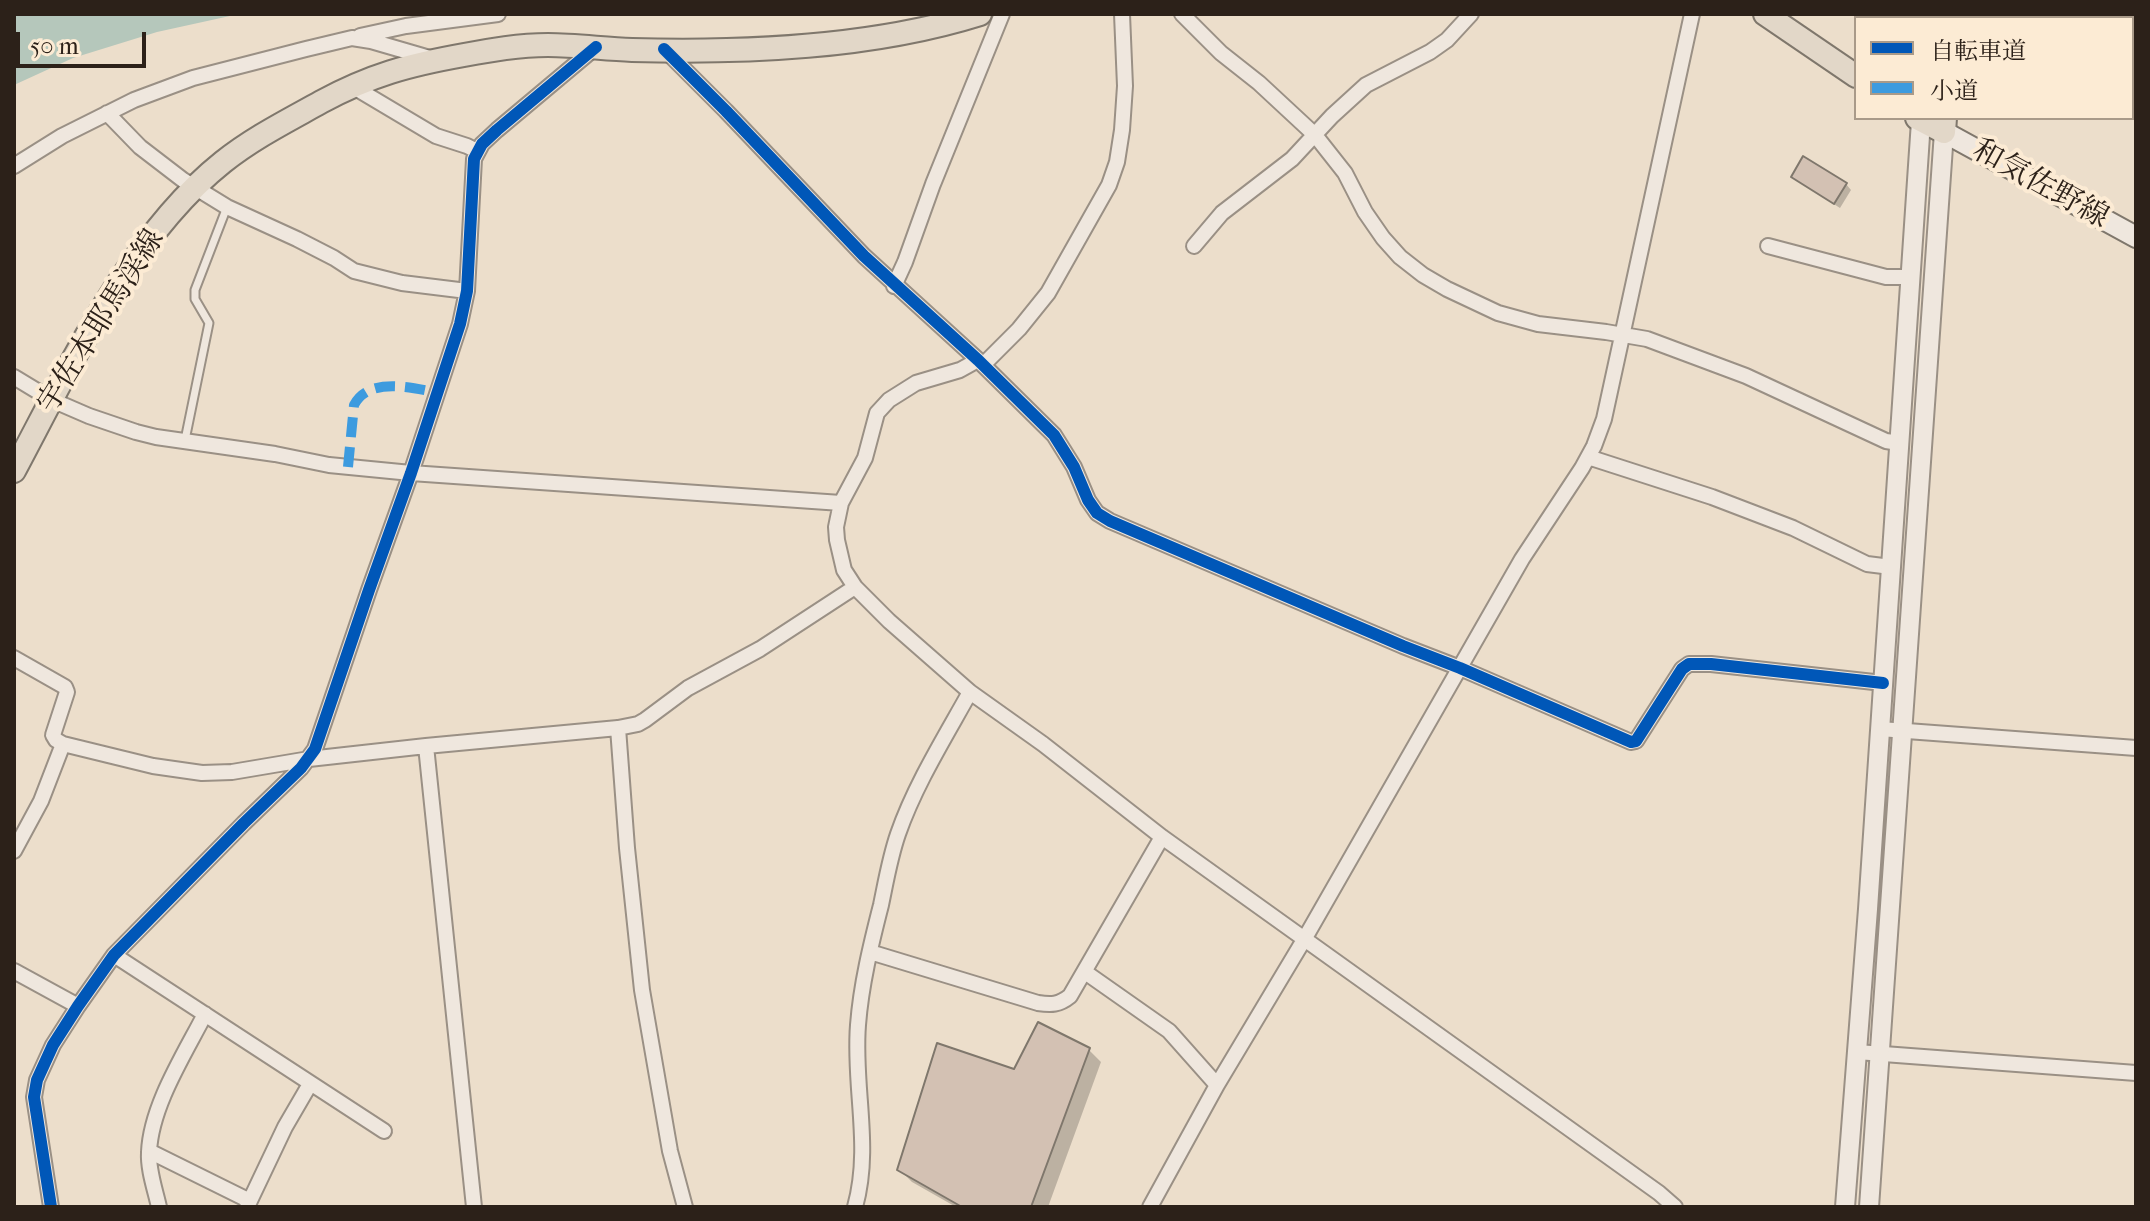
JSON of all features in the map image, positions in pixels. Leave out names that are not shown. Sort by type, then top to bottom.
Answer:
[{"type":"main road","name":"宇佐本耶馬渓線","points":[[14,471],[95,324],[140,253],[195,188],[222,162],[262,134],[352,86],[396,69],[517,47],[545,45],[632,50],[772,47],[846,41],[925,29],[980,14]]},
{"type":"main road","points":[[1765,14],[1854,75]]},
{"type":"main road","points":[[1924,120],[1944,125]]},
{"type":"main road","name":"和気佐野線","points":[[1944,125],[2136,237]]},
{"type":"street","points":[[14,166],[107,113],[193,78],[406,26],[498,14]]},
{"type":"street","points":[[894,286],[1002,14]]},
{"type":"street","points":[[1122,14],[1125,86],[1122,130],[1117,162],[1109,185],[1048,293],[1019,329],[981,362],[916,383],[882,406],[874,421],[865,458],[841,503],[836,527],[844,570],[855,587],[881,614],[970,692],[1043,744],[1162,837],[1675,1207]]},
{"type":"street","points":[[1182,14],[1221,53],[1315,135],[1345,173],[1365,212],[1383,238],[1400,257],[1423,275],[1473,302],[1518,319],[1647,339],[1746,376],[1886,441],[1899,443]]},
{"type":"street","points":[[1194,246],[1222,213],[1292,159],[1366,85],[1430,52],[1447,40],[1471,14]]},
{"type":"street","points":[[1150,1207],[1217,1085],[1522,559],[1588,457],[1604,419],[1692,14]]},
{"type":"street","points":[[352,38],[436,60]]},
{"type":"street","points":[[51,1207],[34,1097],[43,1064],[114,955],[309,759],[319,739],[460,324],[467,291],[473,166],[477,151],[497,130],[596,47]]},
{"type":"street","points":[[664,49],[894,286],[981,362],[1054,435],[1074,467],[1088,500],[1097,513],[1110,521],[1631,742],[1636,741],[1677,675],[1689,664],[1883,683]]},
{"type":"street","points":[[352,86],[436,136],[477,151]]},
{"type":"street","points":[[107,113],[140,147],[195,188],[227,207],[364,274],[402,283],[467,291]]},
{"type":"street","points":[[1845,1207],[1920,120]]},
{"type":"street","points":[[1869,1207],[1944,125]]},
{"type":"street","points":[[1768,246],[1886,277],[1911,277]]},
{"type":"street","points":[[14,377],[52,400],[136,432],[329,465],[841,503]]},
{"type":"street","points":[[1588,457],[1697,492],[1793,528],[1867,564],[1891,567]]},
{"type":"street","points":[[14,658],[65,687],[67,692],[53,735],[63,744],[153,766],[202,773],[232,772],[309,759],[638,724],[688,688],[760,649],[855,587]]},
{"type":"street","points":[[855,1207],[863,1158],[858,1022],[870,952],[899,833],[937,751],[970,692]]},
{"type":"street","points":[[618,728],[642,990],[670,1151],[685,1207]]},
{"type":"street","points":[[1880,729],[2136,748]]},
{"type":"street","points":[[14,851],[41,801],[63,744]]},
{"type":"street","points":[[426,746],[474,1207]]},
{"type":"street","points":[[870,952],[1050,1005],[1061,1003],[1070,996],[1085,972],[1162,837]]},
{"type":"street","points":[[114,955],[384,1131]]},
{"type":"street","points":[[14,971],[78,1006]]},
{"type":"street","points":[[1085,972],[1169,1031],[1217,1085]]},
{"type":"street","points":[[159,1207],[149,1168],[153,1128],[166,1091],[205,1014]]},
{"type":"street","points":[[1857,1052],[2136,1073]]},
{"type":"street","points":[[149,1151],[248,1204],[285,1127],[310,1084]]},
{"type":"lane","points":[[185,440],[209,323],[195,299],[195,290],[227,207]]},
{"type":"shaded area","points":[[14,14],[239,14],[157,32],[73,58],[14,85]]},
{"type":"building","points":[[1803,156],[1847,183],[1834,204],[1791,177]]},
{"type":"building","points":[[1038,1022],[1090,1048],[1031,1207],[962,1207],[897,1170],[937,1043],[1014,1069]]},
{"type":"marked path","points":[[348,467],[354,405],[361,396],[370,390],[392,386],[439,393]]},
{"type":"cycle path","points":[[51,1207],[34,1097],[37,1080],[53,1045],[114,955],[301,768],[315,749],[460,324],[467,291],[474,159],[482,144],[497,130],[596,47]]},
{"type":"cycle path","points":[[664,49],[864,256],[978,360],[1054,435],[1074,467],[1088,500],[1097,513],[1110,521],[1631,742],[1636,741],[1682,669],[1689,664],[1883,683]]}]
